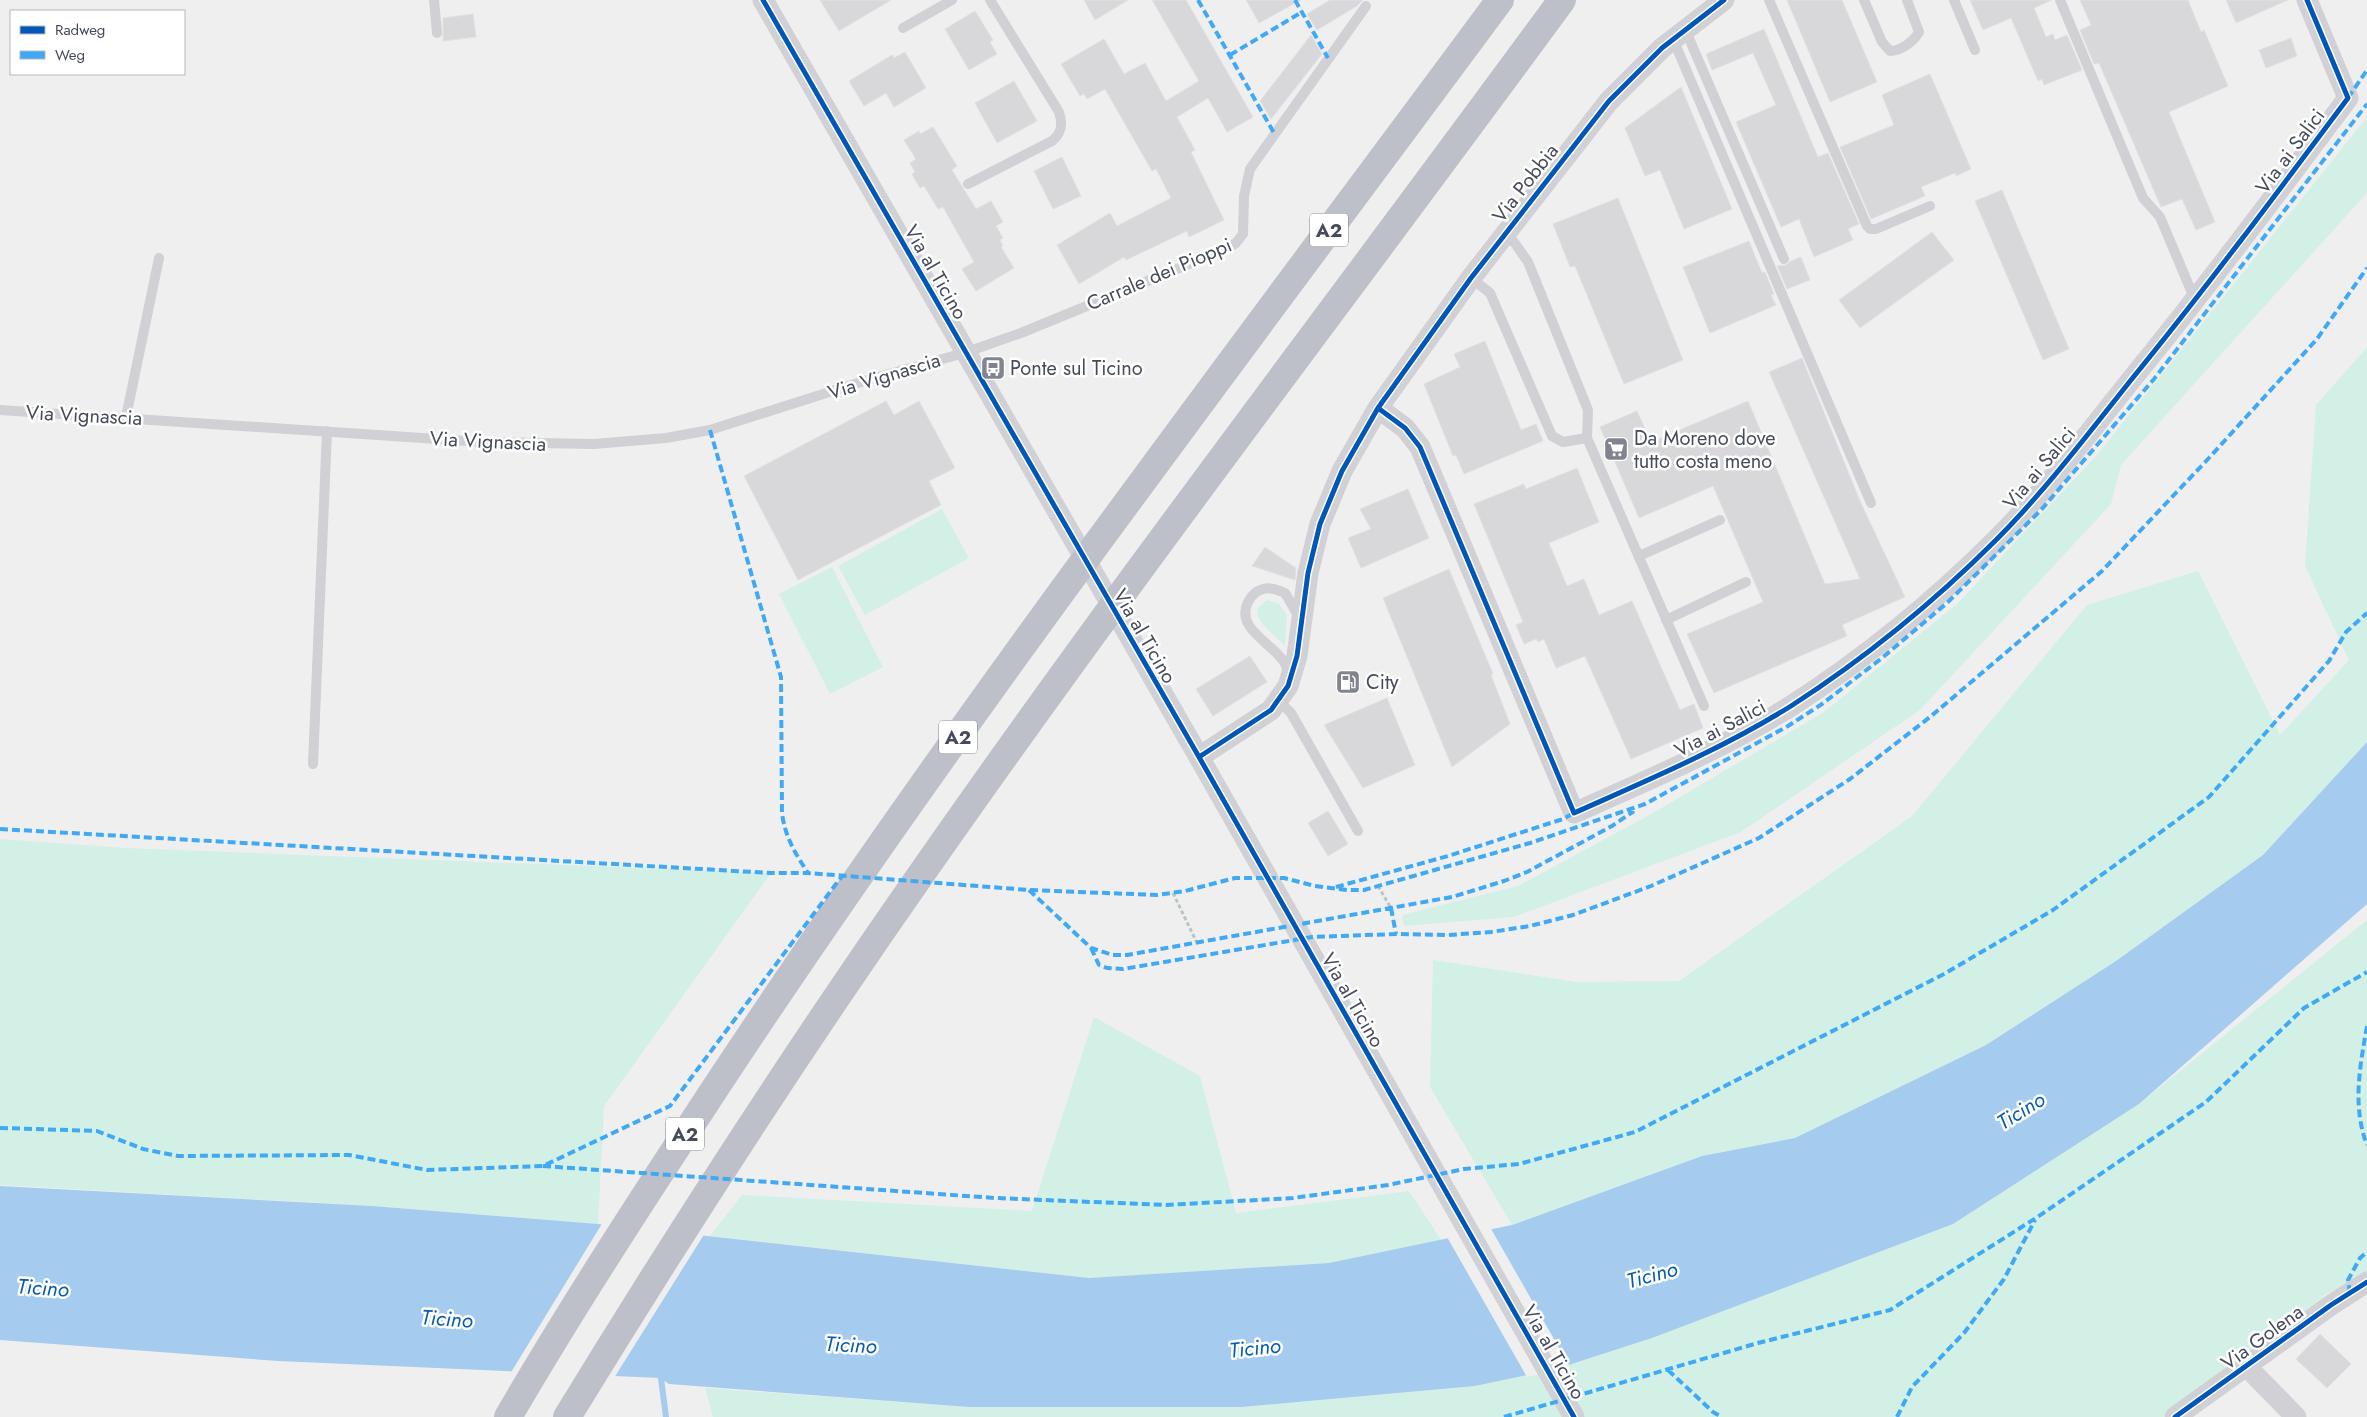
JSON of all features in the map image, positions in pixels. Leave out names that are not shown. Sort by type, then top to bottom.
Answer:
[{"type":"highway","name":"A2","points":[[508,1417],[672,1155],[872,857],[1043,617],[1158,460],[1500,0]]},
{"type":"highway","name":"A2","points":[[567,1417],[711,1186],[834,1000],[930,861],[1197,492],[1564,0]]},
{"type":"street","name":"Via al Ticino","points":[[764,0],[1574,1417]]},
{"type":"street","name":"Via Pobbia","points":[[1284,693],[1297,656],[1313,550],[1330,498],[1359,438],[1378,408],[1504,234],[1609,101],[1679,34],[1724,0]]},
{"type":"street","name":"Via ai Salici","points":[[1378,408],[1405,428],[1420,447],[1574,812],[1686,764],[1747,732],[1793,704],[1868,652],[1921,608],[1996,540],[2039,493],[2196,301],[2348,98],[2307,0]]},
{"type":"street","points":[[1199,758],[1254,723],[1271,710],[1284,693]]},
{"type":"street","name":"Via Golena","points":[[2175,1417],[2331,1305],[2367,1282]]},
{"type":"street","points":[[2247,1367],[2296,1417]]},
{"type":"lane","points":[[434,0],[437,33]]},
{"type":"lane","points":[[902,28],[952,0]]},
{"type":"lane","points":[[968,184],[1052,141],[1058,137],[1062,126],[1059,112],[990,0]]},
{"type":"lane","points":[[1769,0],[1867,226],[1870,229],[1876,229],[1930,206]]},
{"type":"lane","points":[[1864,0],[1882,42],[1890,51],[1894,51],[1914,40],[1919,32],[1907,0]]},
{"type":"lane","points":[[1954,0],[1975,50]]},
{"type":"lane","points":[[2060,0],[2143,198],[2160,217],[2196,301]]},
{"type":"lane","name":"Carrale dei Pioppi","points":[[964,352],[1021,333],[1228,248],[1236,243],[1243,234],[1246,179],[1256,158],[1366,6]]},
{"type":"lane","points":[[1679,34],[1784,259]]},
{"type":"lane","points":[[1679,34],[1871,503]]},
{"type":"lane","points":[[1504,234],[1523,252],[1535,280],[1588,410],[1587,438],[1704,706]]},
{"type":"lane","points":[[126,417],[159,258]]},
{"type":"lane","points":[[1471,278],[1490,293],[1552,436],[1563,442],[1587,438]]},
{"type":"lane","name":"Via Vignascia","points":[[0,410],[482,442],[594,444],[666,438],[710,430],[864,381],[964,352]]},
{"type":"lane","points":[[313,764],[327,431]]},
{"type":"lane","points":[[1639,556],[1720,520]]},
{"type":"lane","points":[[1666,620],[1746,582]]},
{"type":"lane","points":[[1302,622],[1290,599],[1278,590],[1262,589],[1255,593],[1246,608],[1248,624],[1285,662],[1288,669],[1284,693],[1290,713],[1358,831]]},
{"type":"path","points":[[1378,886],[1391,908]]},
{"type":"path","points":[[1173,893],[1197,942]]},
{"type":"green space","points":[[2367,117],[2367,193],[2121,465],[2111,504],[1920,710],[1741,832],[1514,917],[1404,926],[1402,915],[1518,886],[1653,813],[1824,712],[1957,604],[2097,455]]},
{"type":"green space","points":[[2367,347],[2367,742],[2263,855],[2116,961],[1986,1045],[1795,1138],[1702,1156],[1512,1225],[1430,1087],[1433,960],[1576,982],[1679,981],[1912,816],[2087,605],[2198,571],[2280,735],[2349,660],[2305,566],[2316,405]]},
{"type":"green space","points":[[942,509],[969,558],[865,615],[838,566]]},
{"type":"green space","points":[[832,567],[883,667],[830,694],[779,594]]},
{"type":"green space","points":[[1267,600],[1279,604],[1287,615],[1285,646],[1266,628],[1257,613],[1258,608]]},
{"type":"green space","points":[[0,839],[126,848],[771,873],[604,1106],[598,1224],[372,1206],[0,1185]]},
{"type":"green space","points":[[2367,920],[2367,1274],[2325,1295],[2196,1398],[2163,1417],[713,1417],[705,1388],[969,1407],[1242,1407],[1475,1386],[1556,1369],[1652,1338],[1953,1224],[2139,1104]]},
{"type":"green space","points":[[1094,1017],[1200,1076],[1236,1213],[1409,1191],[1442,1241],[1329,1263],[1089,1278],[710,1236],[742,1195],[1032,1211]]},
{"type":"water","name":"Ticino","points":[[2367,742],[2367,904],[2139,1104],[1953,1224],[1652,1338],[1556,1369],[1475,1386],[1242,1407],[969,1407],[669,1384],[660,1378],[278,1361],[0,1340],[0,1186],[372,1206],[598,1224],[1089,1278],[1329,1263],[1512,1225],[1702,1156],[1795,1138],[1986,1045],[2116,961],[2263,855]]},
{"type":"pier","points":[[603,1222],[705,1233],[614,1378],[510,1374]]},
{"type":"pier","points":[[1490,1227],[1570,1367],[1527,1377],[1447,1237]]},
{"type":"building","points":[[820,0],[891,0],[839,31]]},
{"type":"building","points":[[1084,0],[1128,0],[1095,20]]},
{"type":"building","points":[[1152,0],[1186,0],[1253,117],[1227,132],[1208,98],[1177,117],[1195,150],[1191,152],[1224,220],[1189,237],[1187,231],[1126,260],[1124,257],[1079,284],[1057,245],[1110,213],[1117,226],[1171,198],[1156,169],[1152,171],[1105,89],[1087,99],[1084,94],[1080,96],[1061,64],[1104,39],[1124,74],[1145,63],[1166,101],[1199,81]]},
{"type":"building","points":[[1246,0],[1301,0],[1259,23]]},
{"type":"building","points":[[1330,0],[1363,0],[1357,6],[1317,30],[1307,14]]},
{"type":"building","points":[[1787,0],[1842,0],[1877,82],[1830,102]]},
{"type":"building","points":[[1970,0],[2052,0],[2034,8],[2046,37],[2053,34],[2055,40],[2067,35],[2082,70],[2044,85],[2042,79],[2038,81],[2011,18],[1983,30]]},
{"type":"building","points":[[2080,0],[2188,0],[2201,32],[2204,30],[2228,86],[2169,112],[2215,222],[2196,230],[2182,199],[2161,207],[2099,63],[2094,64],[2080,30],[2091,25]]},
{"type":"building","points":[[2226,0],[2288,0],[2236,23]]},
{"type":"building","points":[[975,11],[993,40],[990,42],[997,54],[969,70],[945,29]]},
{"type":"building","points":[[473,14],[476,37],[443,41],[443,18]]},
{"type":"building","points":[[1764,29],[1818,157],[1828,153],[1859,224],[1848,229],[1853,240],[1814,257],[1799,219],[1781,227],[1736,122],[1776,105],[1753,53],[1712,70],[1706,54]]},
{"type":"building","points":[[1311,35],[1322,54],[1271,119],[1260,101]]},
{"type":"building","points":[[2291,38],[2297,56],[2266,68],[2259,50]]},
{"type":"building","points":[[905,52],[926,88],[894,107],[886,93],[864,106],[849,81],[892,55],[894,58]]},
{"type":"building","points":[[1930,74],[1971,169],[1956,176],[1955,173],[1921,187],[1925,196],[1871,219],[1840,147],[1894,125],[1882,95]]},
{"type":"building","points":[[1014,81],[1037,121],[997,143],[975,103]]},
{"type":"building","points":[[1681,87],[1732,209],[1684,229],[1660,170],[1645,176],[1625,128]]},
{"type":"building","points":[[933,127],[957,166],[952,170],[976,209],[991,201],[1003,222],[996,226],[1003,238],[1000,240],[1003,246],[1001,247],[1014,268],[976,291],[962,269],[974,262],[943,207],[938,209],[924,186],[920,188],[912,174],[915,172],[910,163],[916,159],[904,140],[919,131],[920,134]]},
{"type":"building","points":[[1062,157],[1081,196],[1053,209],[1034,171]]},
{"type":"building","points":[[2002,190],[2069,349],[2043,360],[1975,201]]},
{"type":"building","points":[[1618,198],[1683,360],[1624,384],[1575,266],[1570,267],[1553,224]]},
{"type":"building","points":[[1932,232],[1954,260],[1860,328],[1839,300]]},
{"type":"building","points":[[1749,241],[1762,273],[1765,272],[1774,294],[1771,295],[1776,305],[1710,333],[1683,267]]},
{"type":"building","points":[[1801,257],[1810,280],[1787,289],[1777,266],[1786,265]]},
{"type":"building","points":[[1485,341],[1521,430],[1536,424],[1543,441],[1464,474],[1456,455],[1453,456],[1424,384],[1460,367],[1454,354]]},
{"type":"building","points":[[1802,358],[1860,501],[1905,597],[1842,625],[1847,636],[1714,693],[1687,634],[1763,602],[1713,486],[1639,518],[1600,427],[1637,411],[1651,442],[1748,401],[1825,584],[1860,579],[1769,372]]},
{"type":"building","points":[[886,401],[894,415],[919,401],[955,468],[929,481],[941,505],[798,580],[744,476]]},
{"type":"building","points":[[1577,468],[1599,522],[1549,543],[1567,586],[1584,579],[1599,615],[1632,601],[1680,710],[1694,704],[1703,728],[1631,759],[1585,656],[1556,668],[1544,639],[1538,642],[1536,639],[1524,644],[1516,625],[1523,622],[1474,504],[1524,484],[1526,489]]},
{"type":"building","points":[[1408,489],[1429,538],[1361,568],[1348,538],[1371,529],[1360,509]]},
{"type":"building","points":[[1265,547],[1296,568],[1295,580],[1252,566]]},
{"type":"building","points":[[1449,569],[1493,674],[1491,675],[1510,724],[1452,767],[1383,598]]},
{"type":"building","points":[[1250,656],[1267,682],[1213,716],[1196,689]]},
{"type":"building","points":[[1387,698],[1415,765],[1363,788],[1324,725]]},
{"type":"building","points":[[1328,811],[1348,844],[1328,856],[1308,823]]},
{"type":"building","points":[[2320,1334],[2351,1364],[2327,1388],[2296,1359]]},
{"type":"waterway","points":[[660,1371],[666,1417]]},
{"type":"marked path","points":[[1198,0],[1274,133]]},
{"type":"marked path","points":[[1295,0],[1328,58]]},
{"type":"marked path","points":[[1230,55],[1302,12]]},
{"type":"marked path","points":[[2348,98],[2367,70]]},
{"type":"marked path","points":[[0,829],[771,873],[808,873],[1029,890],[1157,895],[1185,891],[1235,878],[1284,878],[1315,886],[1364,890],[1530,843],[1645,804],[1788,726],[1822,704],[1882,658],[1947,603],[2041,510],[2154,379],[2367,104]]},
{"type":"marked path","points":[[1091,948],[1099,965],[1107,968],[1123,969],[1312,937],[1396,934],[1448,935],[1491,932],[1530,926],[1573,915],[1651,886],[1759,838],[1850,779],[1930,717],[2102,571],[2208,459],[2317,339],[2367,268]]},
{"type":"marked path","points":[[710,430],[781,677],[782,813],[791,844],[808,873]]},
{"type":"marked path","points":[[543,1166],[995,1198],[1166,1205],[1293,1198],[1388,1185],[1464,1169],[1519,1164],[1635,1132],[1944,974],[2053,910],[2209,797],[2329,661],[2346,632],[2367,613]]},
{"type":"marked path","points":[[1029,890],[1091,948],[1113,955],[1127,955],[1452,897],[1527,872],[1612,826],[1634,811]]},
{"type":"marked path","points":[[1336,887],[1448,856],[1563,819],[1574,813]]},
{"type":"marked path","points":[[0,1128],[97,1131],[143,1149],[178,1156],[349,1155],[427,1170],[543,1166],[670,1106],[842,876]]},
{"type":"marked path","points":[[1391,908],[1396,934]]},
{"type":"marked path","points":[[1504,1417],[1758,1343],[1890,1310],[2036,1218],[2206,1102],[2304,1008],[2367,972]]},
{"type":"marked path","points":[[2367,1026],[2359,1086],[2360,1116],[2367,1145]]},
{"type":"marked path","points":[[1897,1417],[1912,1387],[1964,1333],[2004,1279],[2035,1220]]},
{"type":"marked path","points":[[2350,1293],[2348,1280],[2360,1258],[2367,1252]]},
{"type":"marked path","points":[[1668,1370],[1713,1412],[1722,1417]]},
{"type":"cycle path","points":[[763,0],[1199,757],[1574,1417]]},
{"type":"cycle path","points":[[1199,757],[1271,710],[1288,686],[1297,656],[1308,573],[1320,524],[1342,471],[1378,408],[1471,278],[1609,101],[1662,48],[1724,0]]},
{"type":"cycle path","points":[[1378,408],[1405,428],[1420,447],[1574,813],[1712,750],[1765,722],[1818,688],[1898,629],[1972,563],[2032,502],[2187,310],[2348,98],[2307,0]]},
{"type":"cycle path","points":[[2175,1417],[2331,1305],[2367,1282]]},
{"type":"place","name":"Ponte sul Ticino","points":[[993,368]]},
{"type":"place","name":"Da Moreno dove tutto costa meno","points":[[1616,449]]},
{"type":"place","name":"City","points":[[1348,682]]}]
